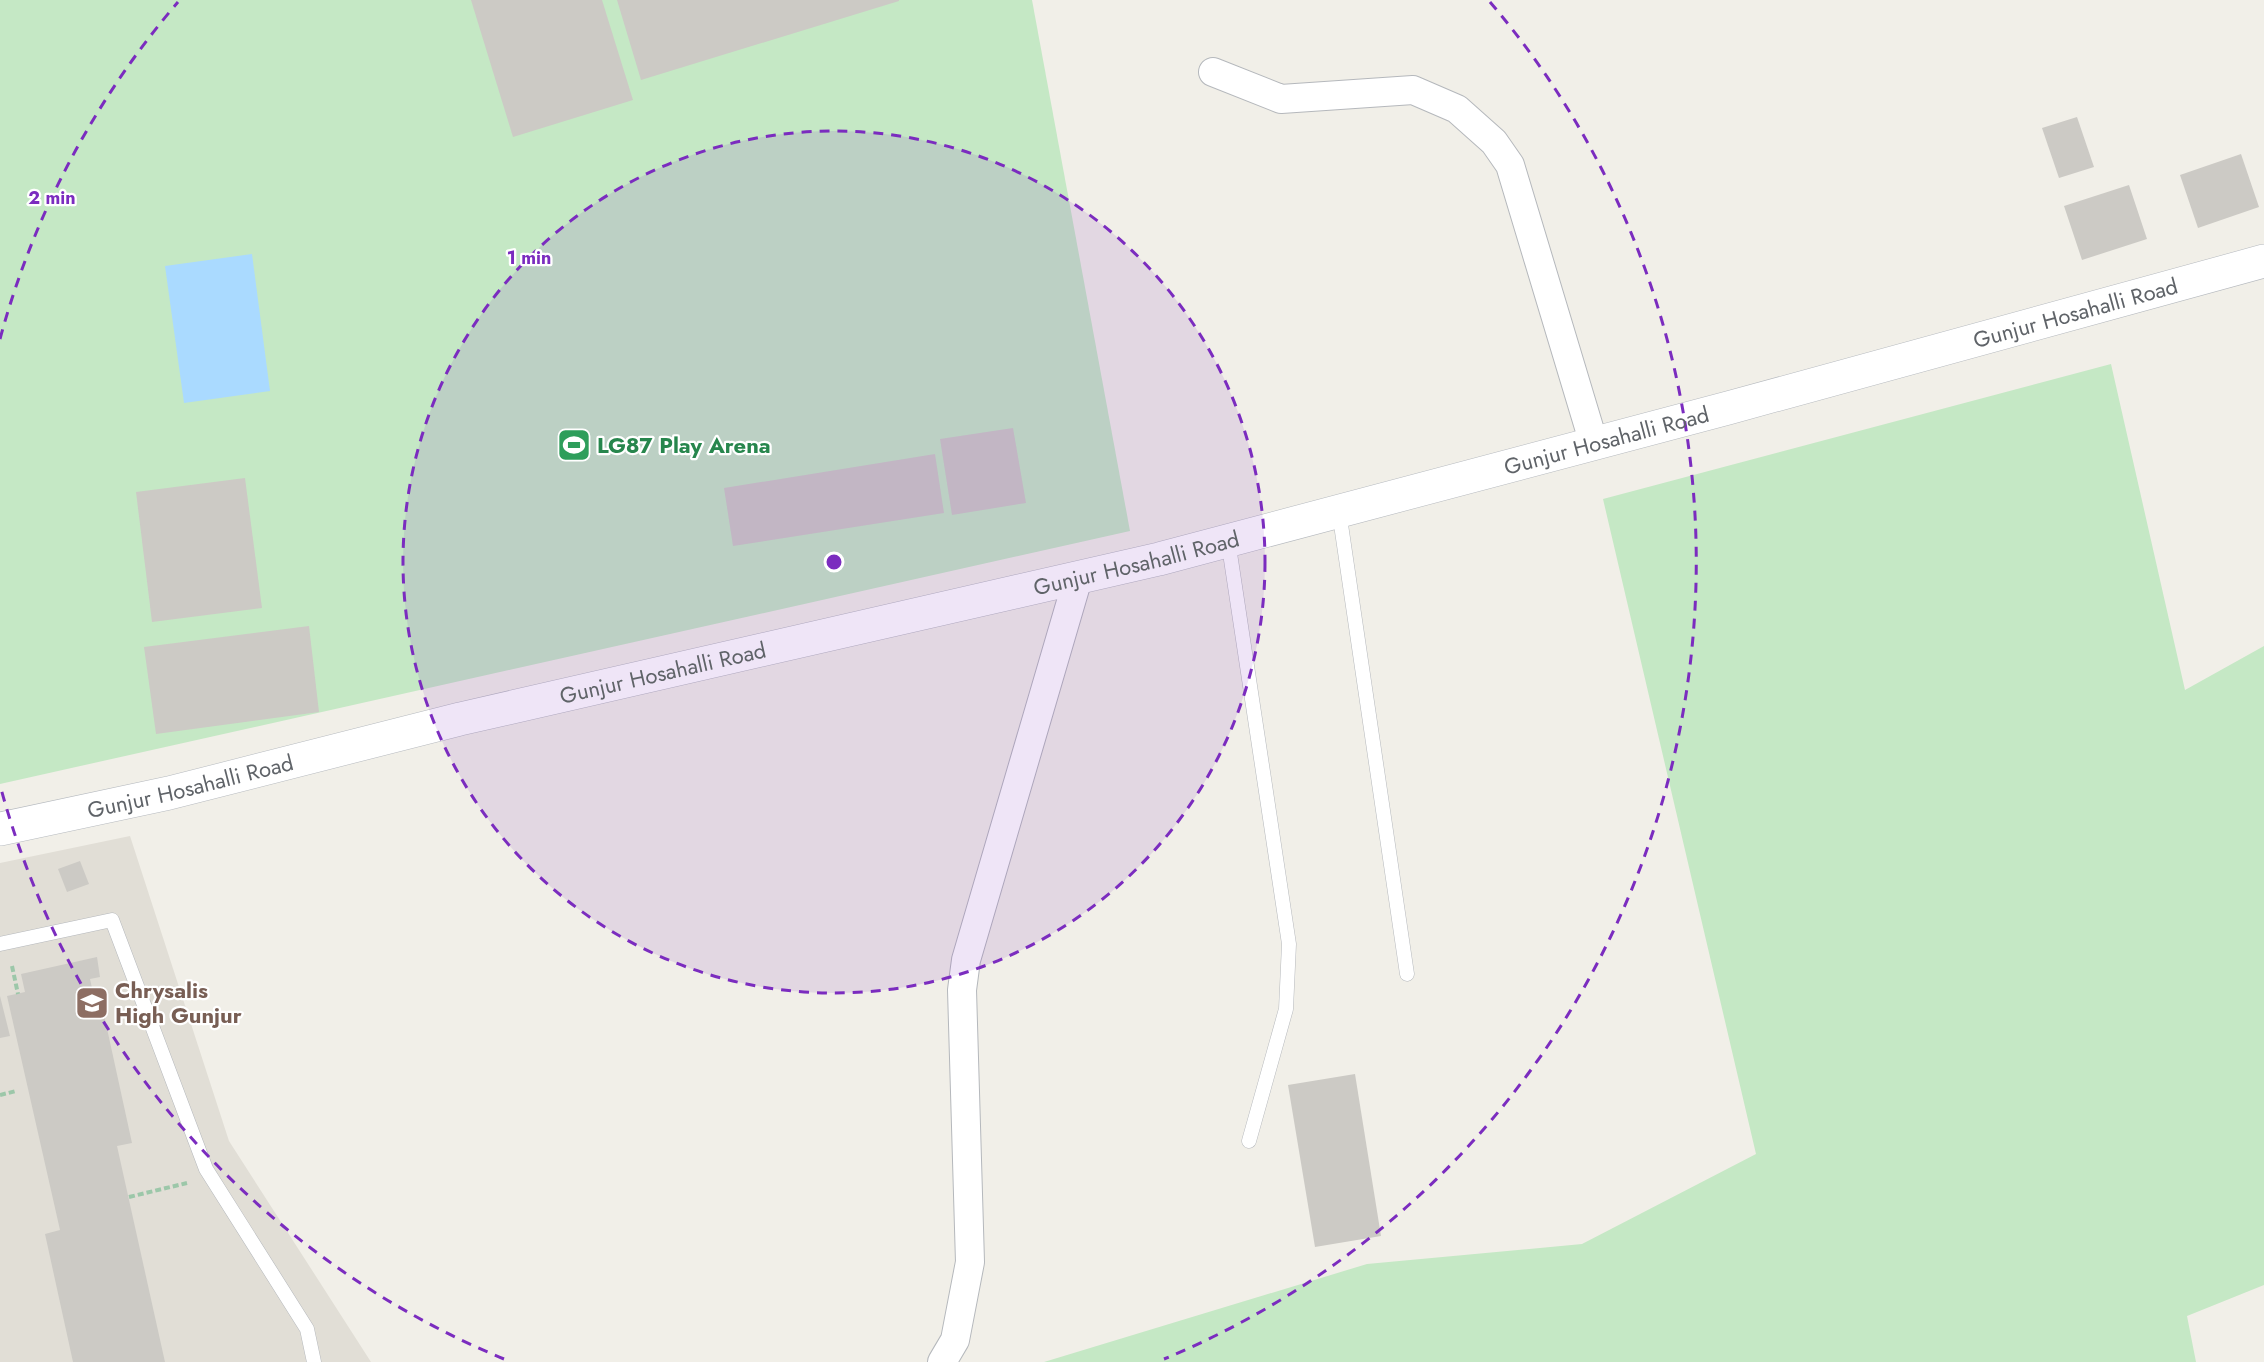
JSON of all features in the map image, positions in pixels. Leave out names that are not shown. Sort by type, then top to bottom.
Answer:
[{"type":"street","points":[[1213,72],[1281,99],[1413,90],[1457,109],[1494,142],[1510,165],[1594,444]]},
{"type":"street","name":"Gunjur Hosahalli Road","points":[[0,829],[169,793],[460,719],[1078,578],[1594,444],[2264,261]]},
{"type":"street","points":[[942,1362],[955,1340],[970,1262],[962,990],[966,960],[1078,578]]},
{"type":"lane","points":[[1339,511],[1407,974]]},
{"type":"lane","points":[[1227,540],[1289,944],[1286,1009],[1249,1141]]},
{"type":"lane","points":[[0,944],[112,920],[211,1178],[307,1329],[314,1362]]},
{"type":"path","points":[[0,1095],[16,1091]]},
{"type":"path","points":[[129,1197],[211,1178]]},
{"type":"shaded area","name":"Chrysalis High Gunjur","points":[[130,836],[229,1141],[371,1362],[0,1362],[0,863]]},
{"type":"green space","name":"LG87 Play Arena","points":[[0,0],[1032,0],[1130,531],[0,784]]},
{"type":"green space","points":[[2111,364],[2185,690],[2264,646],[2264,1285],[2187,1316],[2196,1362],[1044,1362],[1367,1264],[1582,1244],[1756,1154],[1603,499]]},
{"type":"water","points":[[252,254],[270,391],[184,403],[165,266]]},
{"type":"building","points":[[471,0],[602,0],[633,100],[513,137]]},
{"type":"building","points":[[617,0],[899,0],[899,1],[641,80]]},
{"type":"building","points":[[2077,117],[2094,167],[2059,178],[2042,128]]},
{"type":"building","points":[[2241,154],[2259,207],[2198,228],[2180,175]]},
{"type":"building","points":[[2129,185],[2147,239],[2082,260],[2064,206]]},
{"type":"building","points":[[1013,428],[1026,503],[952,515],[940,439]]},
{"type":"building","points":[[935,454],[944,513],[733,546],[724,488]]},
{"type":"building","points":[[245,478],[262,608],[152,622],[136,492]]},
{"type":"building","points":[[309,626],[319,712],[156,734],[144,647]]},
{"type":"building","points":[[80,861],[89,884],[67,892],[58,869]]},
{"type":"building","points":[[97,957],[100,977],[90,979],[95,1002],[101,1001],[132,1143],[117,1146],[165,1362],[73,1362],[45,1234],[60,1230],[7,996],[25,992],[21,974]]},
{"type":"building","points":[[0,996],[10,1036],[0,1038]]},
{"type":"building","points":[[1355,1074],[1381,1236],[1315,1247],[1288,1085]]},
{"type":"place","name":"LG87 Play Arena","points":[[574,445]]},
{"type":"place","name":"Chrysalis High Gunjur","points":[[92,1003]]}]
